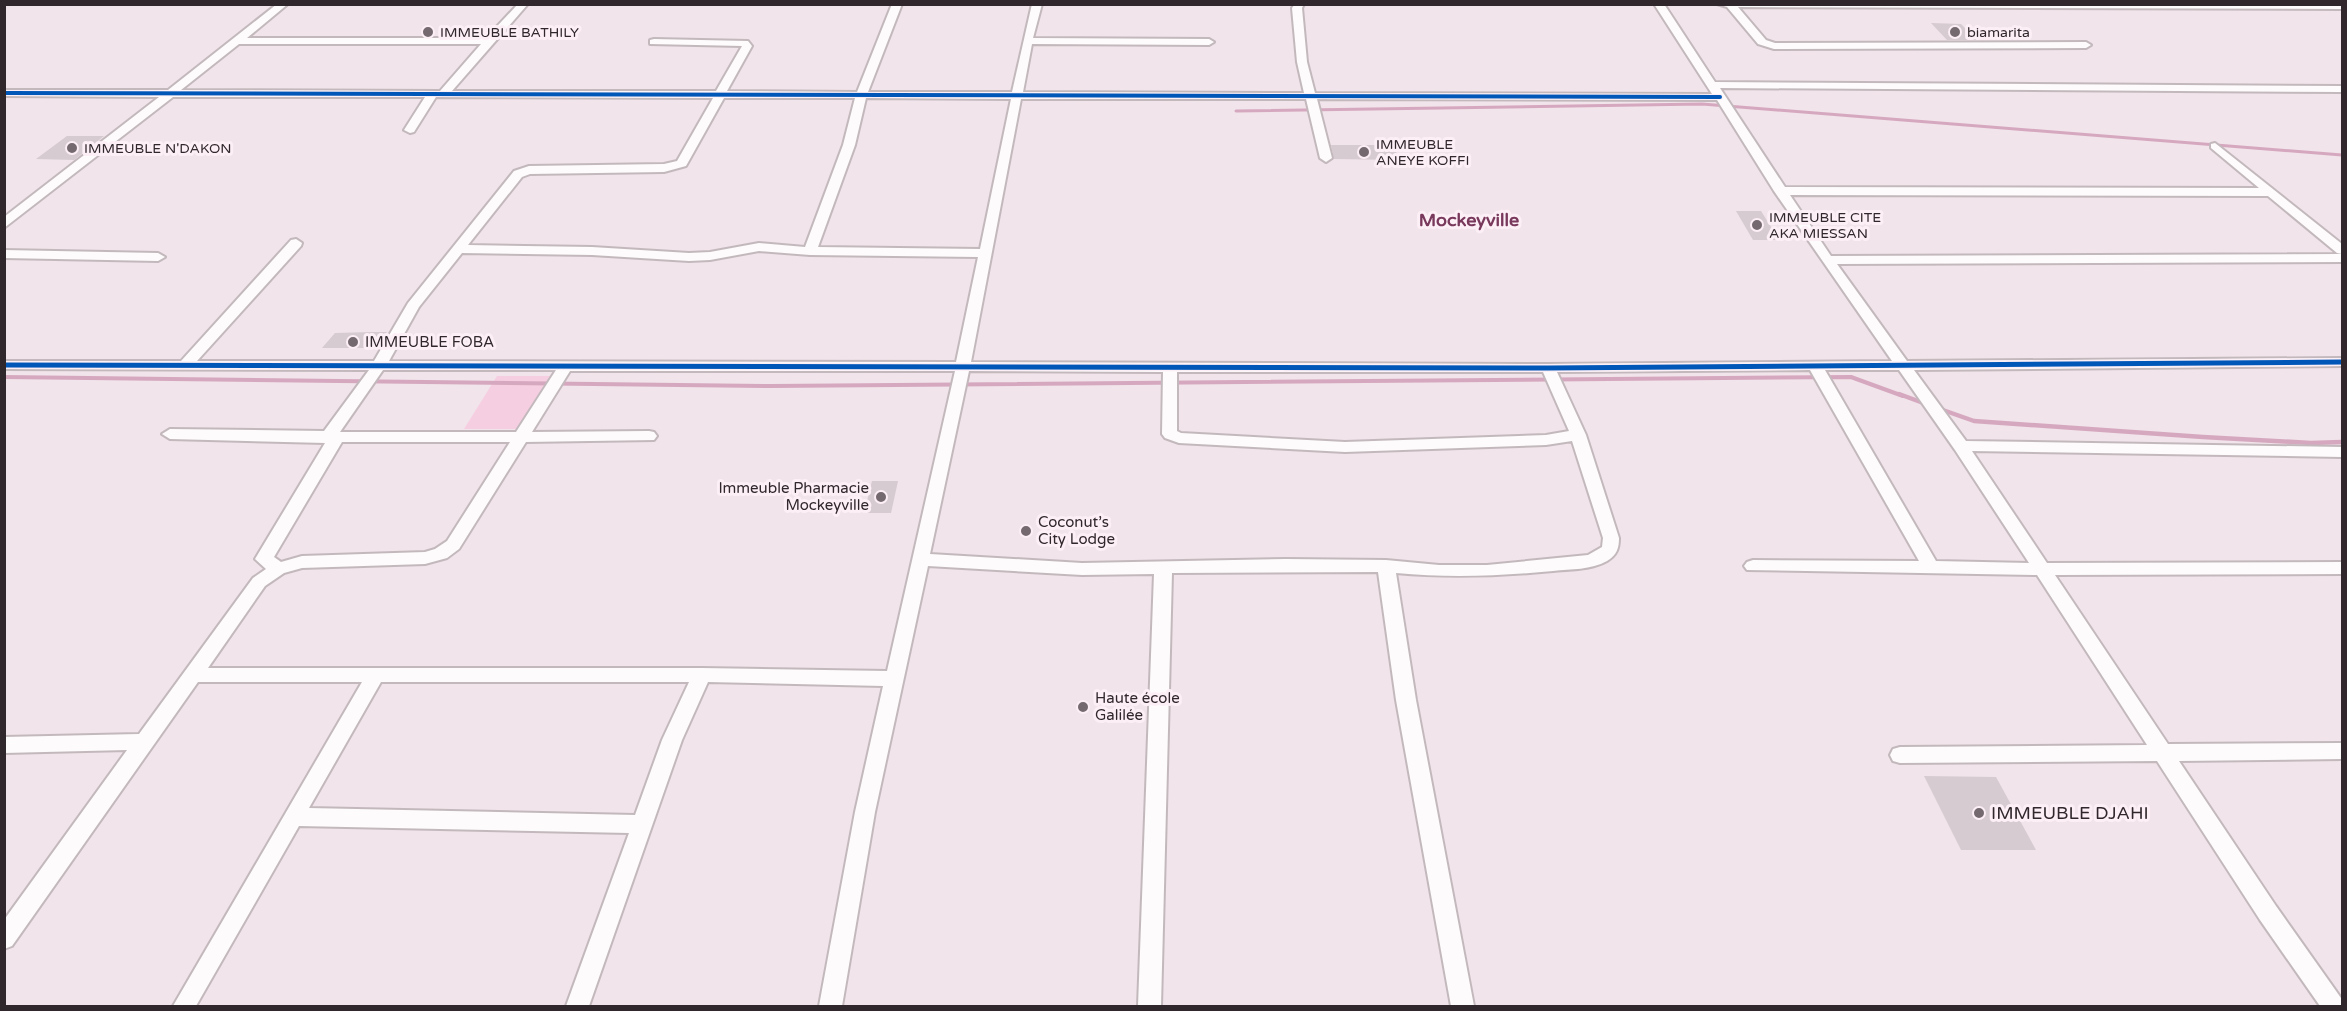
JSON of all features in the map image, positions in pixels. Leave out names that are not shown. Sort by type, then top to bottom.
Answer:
[{"type":"street","points":[[4,224],[284,4]]},
{"type":"street","points":[[410,130],[438,94],[524,4]]},
{"type":"street","points":[[810,251],[849,145],[861,95],[897,4]]},
{"type":"street","points":[[831,1006],[865,812],[963,366],[1037,4]]},
{"type":"street","points":[[1300,4],[1297,8],[1302,62],[1326,158]]},
{"type":"street","points":[[1659,4],[1780,191],[1961,446],[2268,913],[2333,1006]]},
{"type":"street","points":[[1721,4],[2343,6]]},
{"type":"street","points":[[1731,4],[1762,42],[1774,46],[2086,45]]},
{"type":"street","points":[[237,41],[489,41]]},
{"type":"street","points":[[1029,41],[1209,42]]},
{"type":"street","points":[[278,569],[264,559],[331,438],[379,366],[413,306],[522,171],[664,168],[682,163],[747,46],[746,44],[654,42]]},
{"type":"street","points":[[4,100],[10,93],[1310,96],[1716,91],[2343,89]]},
{"type":"street","points":[[2215,146],[2343,250]]},
{"type":"street","points":[[1780,191],[2271,192]]},
{"type":"street","points":[[185,365],[296,243]]},
{"type":"street","points":[[457,249],[592,251],[689,257],[710,256],[759,247],[810,251],[985,253]]},
{"type":"street","points":[[4,254],[158,257]]},
{"type":"street","points":[[1827,260],[2343,258]]},
{"type":"street","points":[[4,365],[1548,368],[1901,363],[2343,362]]},
{"type":"street","points":[[4,939],[259,582],[278,569],[302,562],[425,558],[441,554],[453,545],[566,366]]},
{"type":"street","points":[[1815,366],[1931,567]]},
{"type":"street","points":[[1170,367],[1168,425],[1170,434],[1179,438],[1345,447],[1546,440],[1578,435]]},
{"type":"street","points":[[920,559],[1082,569],[1286,565],[1386,566],[1439,571],[1486,571],[1591,561],[1610,549],[1611,538],[1578,435],[1548,368]]},
{"type":"street","points":[[170,434],[331,438],[649,436]]},
{"type":"street","points":[[1961,446],[2343,452]]},
{"type":"street","points":[[1386,566],[1406,700],[1463,1006]]},
{"type":"street","points":[[1753,566],[2343,568]]},
{"type":"street","points":[[1150,1006],[1163,569]]},
{"type":"street","points":[[191,675],[702,675],[896,679]]},
{"type":"street","points":[[579,1006],[672,740],[702,675]]},
{"type":"street","points":[[184,1006],[375,676]]},
{"type":"street","points":[[4,745],[143,742]]},
{"type":"street","points":[[1900,755],[2343,751]]},
{"type":"street","points":[[293,817],[644,824]]},
{"type":"shaded area","points":[[497,376],[552,376],[521,429],[464,429]]},
{"type":"building","name":"biamarita","points":[[1931,23],[1961,24],[1977,40],[1947,40]]},
{"type":"building","name":"IMMEUBLE N'DAKON","points":[[67,136],[104,136],[74,160],[36,159]]},
{"type":"building","name":"IMMEUBLE ANEYE KOFFI","points":[[1331,145],[1395,145],[1398,160],[1334,159]]},
{"type":"building","name":"IMMEUBLE CITE AKA MIESSAN","points":[[1736,211],[1761,211],[1779,240],[1753,240]]},
{"type":"building","name":"IMMEUBLE FOBA","points":[[387,332],[374,348],[322,348],[335,333]]},
{"type":"building","name":"Immeuble Pharmacie Mockeyville","points":[[872,481],[898,481],[891,513],[864,513]]},
{"type":"building","name":"IMMEUBLE DJAHI","points":[[1924,776],[1996,777],[2036,850],[1961,850]]},
{"type":"waterway","points":[[1236,111],[1702,104],[2342,155]]},
{"type":"waterway","points":[[4,377],[772,386],[1851,377],[1903,396]]},
{"type":"waterway","points":[[1899,394],[1926,404]]},
{"type":"waterway","points":[[1940,409],[1974,421],[2203,437],[2311,443],[2342,442]]},
{"type":"cycle path","points":[[4,93],[1720,97]]},
{"type":"cycle path","points":[[4,365],[1548,368],[2342,362]]},
{"type":"place","name":"IMMEUBLE BATHILY","points":[[428,32]]},
{"type":"place","name":"biamarita","points":[[1955,32]]},
{"type":"place","name":"IMMEUBLE N'DAKON","points":[[72,148]]},
{"type":"place","name":"IMMEUBLE ANEYE KOFFI","points":[[1364,152]]},
{"type":"place","name":"IMMEUBLE CITE AKA MIESSAN","points":[[1757,225]]},
{"type":"place","name":"IMMEUBLE FOBA","points":[[353,342]]},
{"type":"place","name":"Immeuble Pharmacie Mockeyville","points":[[881,497]]},
{"type":"place","name":"Coconut’s City Lodge","points":[[1026,531]]},
{"type":"place","name":"Haute école Galilée","points":[[1083,707]]},
{"type":"place","name":"IMMEUBLE DJAHI","points":[[1979,813]]},
{"type":"district","name":"Mockeyville","points":[[1469,220]]}]
